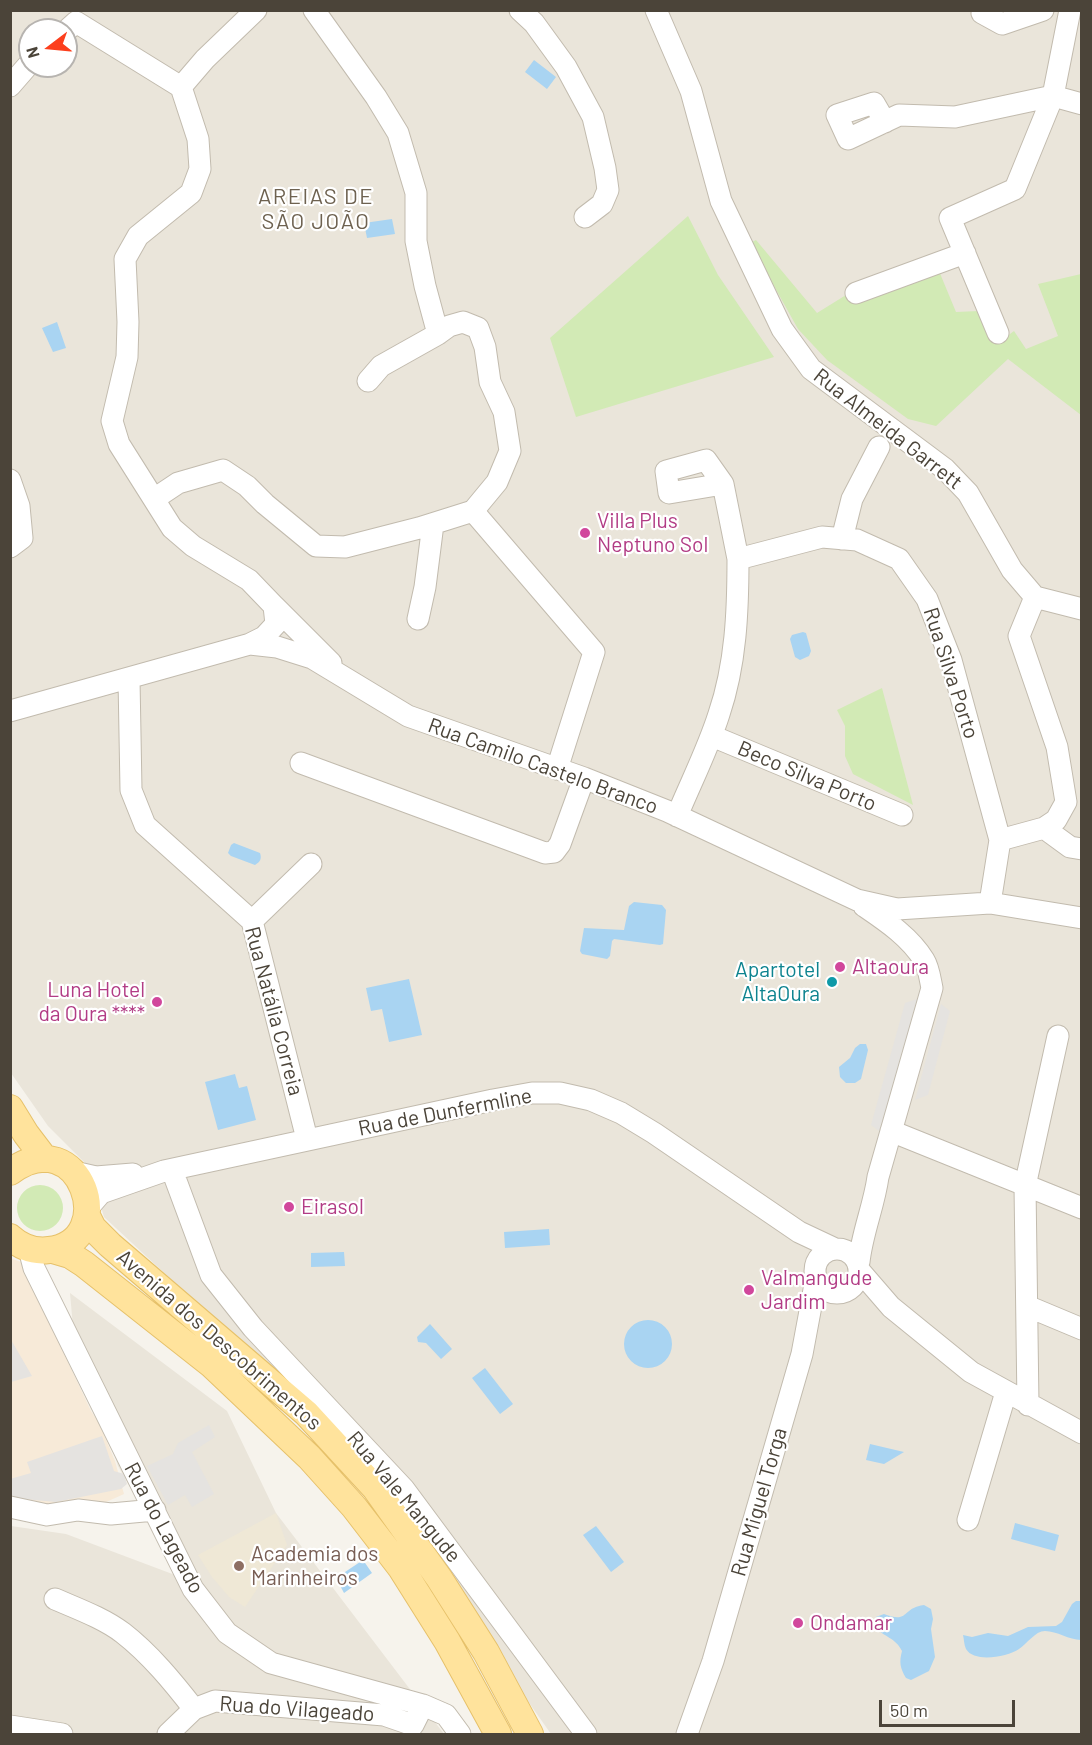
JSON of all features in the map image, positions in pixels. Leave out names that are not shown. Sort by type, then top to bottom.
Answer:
[{"type":"main road","points":[[10,1108],[45,1159]]},
{"type":"main road","points":[[10,1172],[32,1160],[56,1161],[74,1172],[82,1182],[87,1195],[87,1212],[82,1228],[74,1238],[64,1245],[24,1244]]},
{"type":"main road","name":"Avenida dos Descobrimentos","points":[[87,1212],[93,1228],[110,1245],[306,1413],[375,1488],[439,1578],[486,1652],[530,1734]]},
{"type":"main road","name":"Avenida dos Descobrimentos","points":[[24,1244],[70,1255],[84,1264],[212,1365],[309,1457],[354,1507],[401,1568],[447,1641],[498,1734]]},
{"type":"street","points":[[181,87],[205,59],[256,10]]},
{"type":"street","points":[[314,10],[376,97],[398,133],[416,193],[416,241],[424,286],[438,334]]},
{"type":"street","points":[[520,10],[534,23],[566,67],[593,117],[608,190],[602,204],[585,218]]},
{"type":"street","name":"Rua Almeida Garrett","points":[[656,10],[691,91],[721,201],[783,329],[811,369],[945,469],[968,493],[1012,570],[1035,597]]},
{"type":"street","points":[[982,13],[1002,24],[1043,10]]},
{"type":"street","points":[[998,333],[950,218],[1015,189],[1053,96],[1070,10]]},
{"type":"street","points":[[78,23],[181,87],[198,139],[200,169],[191,192],[138,236],[125,259],[127,357],[112,421],[119,444],[172,528],[193,546],[249,580],[342,675]]},
{"type":"street","points":[[885,122],[899,115],[956,117],[1053,96],[1082,104]]},
{"type":"street","points":[[856,293],[964,253]]},
{"type":"street","points":[[154,499],[178,483],[223,470],[247,486],[316,546],[345,547],[473,511],[497,482],[510,451],[504,412],[490,382],[485,347],[478,328],[464,322],[449,326],[381,366],[368,381]]},
{"type":"street","points":[[842,539],[852,499],[879,447]]},
{"type":"street","points":[[10,480],[19,506],[22,538],[10,547]]},
{"type":"street","points":[[677,816],[712,736],[731,666],[738,614],[738,560],[723,484]]},
{"type":"street","points":[[473,511],[594,652],[557,769]]},
{"type":"street","points":[[418,619],[425,587],[433,524]]},
{"type":"street","name":"Rua Silva Porto","points":[[738,560],[822,537],[857,540],[899,559],[927,599],[951,660],[1000,840],[990,903]]},
{"type":"street","points":[[1000,840],[1044,828],[1056,820],[1066,802],[1057,747],[1019,636],[1035,597],[1082,609]]},
{"type":"street","points":[[250,644],[264,637],[276,624],[274,606]]},
{"type":"street","name":"Rua Camilo Castelo Branco","points":[[10,711],[250,644],[277,646],[312,658],[408,716],[584,778],[677,816],[856,900],[897,909],[990,903],[1082,918]]},
{"type":"street","name":"Rua Natália Correia","points":[[129,679],[131,790],[145,825],[252,921],[307,1139]]},
{"type":"street","name":"Beco Silva Porto","points":[[712,736],[902,815]]},
{"type":"street","points":[[300,763],[545,853],[554,852],[560,844],[584,778]]},
{"type":"street","points":[[1044,828],[1070,847],[1082,849]]},
{"type":"street","points":[[252,921],[311,864]]},
{"type":"street","points":[[844,1291],[854,1283],[859,1266],[860,1248],[875,1200],[878,1177],[932,988],[925,962],[909,942],[887,921],[856,900]]},
{"type":"street","points":[[909,942],[903,928],[905,917],[916,908]]},
{"type":"street","points":[[1028,1405],[1025,1186],[1058,1036]]},
{"type":"street","name":"Rua de Dunfermline","points":[[87,1212],[101,1193],[168,1171],[307,1139],[532,1093],[560,1093],[591,1100],[621,1113],[799,1232],[836,1248]]},
{"type":"street","points":[[891,1131],[1082,1208]]},
{"type":"street","name":"Rua de Dunfermline","points":[[74,1172],[96,1177],[168,1171]]},
{"type":"street","name":"Rua Vale Mangude","points":[[168,1171],[211,1275],[253,1328],[404,1489],[586,1734]]},
{"type":"street","points":[[815,1272],[822,1256],[836,1248],[878,1177]]},
{"type":"street","points":[[799,1232],[815,1272],[826,1292],[844,1291],[891,1307]]},
{"type":"street","name":"Rua do Lageado","points":[[24,1244],[193,1589],[227,1633],[271,1663],[423,1705],[446,1715],[460,1734]]},
{"type":"street","points":[[836,1248],[854,1254],[859,1266],[891,1307],[971,1372],[1082,1433]]},
{"type":"street","name":"Rua Miguel Torga","points":[[713,1661],[805,1343],[815,1272]]},
{"type":"street","name":"Rua Miguel Torga","points":[[805,1343],[828,1307],[844,1291]]},
{"type":"street","points":[[1027,1306],[1082,1329]]},
{"type":"street","points":[[968,1520],[1006,1392]]},
{"type":"street","points":[[10,1507],[47,1515],[78,1510],[111,1514],[154,1510]]},
{"type":"street","points":[[55,1599],[86,1612],[123,1633],[170,1677],[194,1709]]},
{"type":"street","points":[[687,1734],[713,1661]]},
{"type":"street","points":[[701,1734],[713,1661]]},
{"type":"street","name":"Rua do Vilageado","points":[[168,1734],[194,1709],[215,1701],[384,1715],[413,1725],[423,1705]]},
{"type":"street","points":[[10,1726],[62,1734]]},
{"type":"shaded area","points":[[10,11],[1081,11],[1081,1734],[551,1734],[345,1441],[104,1217],[90,1168],[48,1126],[11,1073]]},
{"type":"shaded area","points":[[920,998],[882,1133],[871,1125],[905,1003]]},
{"type":"shaded area","points":[[941,1004],[950,1011],[928,1095],[915,1100]]},
{"type":"shaded area","points":[[10,1258],[21,1262],[91,1411],[100,1425],[115,1461],[124,1494],[104,1503],[53,1505],[11,1497]]},
{"type":"shaded area","points":[[70,1293],[227,1411],[276,1513],[444,1734],[11,1734],[11,1526],[66,1534],[175,1575],[159,1538],[118,1466],[73,1327]]},
{"type":"shaded area","points":[[10,1338],[32,1376],[11,1382],[10,1382]]},
{"type":"shaded area","points":[[209,1425],[215,1437],[192,1452],[214,1494],[192,1507],[185,1495],[168,1505],[147,1466],[173,1454],[178,1443]]},
{"type":"shaded area","points":[[102,1436],[114,1471],[124,1474],[127,1484],[121,1489],[56,1502],[13,1498],[10,1479],[31,1473],[27,1462]]},
{"type":"shaded area","name":"Academia dos Marinheiros","points":[[276,1513],[287,1545],[245,1607],[229,1597],[212,1577],[198,1555]]},
{"type":"green space","points":[[688,216],[718,275],[774,357],[576,417],[550,338]]},
{"type":"green space","points":[[756,240],[817,313],[846,295],[939,271],[956,312],[979,311],[998,343],[1014,331],[1026,349],[1058,336],[1038,284],[1081,274],[1081,415],[1008,359],[936,426],[908,419],[827,360],[798,329],[750,243]]},
{"type":"green space","points":[[882,688],[913,805],[853,774],[845,756],[845,726],[837,710]]},
{"type":"green space","points":[[40,1185],[49,1186],[57,1191],[62,1199],[62,1217],[57,1225],[49,1230],[40,1231],[31,1230],[23,1225],[18,1217],[17,1208],[18,1199],[23,1191],[31,1186]]},
{"type":"water","points":[[534,60],[556,77],[547,89],[525,72]]},
{"type":"water","points":[[392,219],[395,234],[367,238],[364,223]]},
{"type":"water","points":[[57,322],[66,348],[53,352],[42,328]]},
{"type":"water","points":[[806,633],[811,651],[809,656],[800,660],[795,657],[790,639],[792,635]]},
{"type":"water","points":[[234,843],[260,853],[259,861],[255,865],[231,856],[228,853]]},
{"type":"water","points":[[634,902],[662,905],[666,910],[663,944],[614,939],[610,956],[607,959],[582,954],[580,951],[584,928],[624,930],[629,906]]},
{"type":"water","points":[[409,979],[422,1035],[389,1042],[382,1009],[371,1011],[366,988]]},
{"type":"water","points":[[860,1044],[866,1044],[868,1050],[861,1079],[855,1083],[846,1083],[840,1077],[839,1067],[850,1058]]},
{"type":"water","points":[[235,1074],[239,1088],[247,1086],[256,1120],[218,1130],[205,1082]]},
{"type":"water","points":[[549,1229],[550,1245],[505,1248],[504,1232]]},
{"type":"water","points":[[344,1252],[345,1266],[311,1267],[311,1253]]},
{"type":"water","points":[[648,1320],[665,1327],[672,1344],[665,1361],[648,1368],[631,1361],[624,1344],[631,1327]]},
{"type":"water","points":[[430,1324],[452,1349],[441,1359],[426,1343],[418,1342],[417,1337]]},
{"type":"water","points":[[485,1368],[513,1404],[500,1414],[472,1378]]},
{"type":"water","points":[[870,1444],[904,1452],[884,1464],[866,1460]]},
{"type":"water","points":[[1015,1523],[1059,1535],[1055,1551],[1011,1539]]},
{"type":"water","points":[[596,1526],[624,1562],[611,1572],[583,1535]]},
{"type":"water","points":[[363,1560],[372,1573],[344,1593],[336,1578]]},
{"type":"water","points":[[1076,1601],[1081,1601],[1081,1640],[1045,1631],[1034,1635],[1014,1652],[999,1656],[976,1656],[966,1649],[963,1635],[972,1637],[988,1633],[1008,1636],[1028,1627],[1056,1626],[1062,1622]]},
{"type":"water","points":[[924,1605],[931,1609],[935,1657],[929,1671],[911,1680],[906,1678],[901,1668],[902,1651],[897,1643],[875,1627],[876,1617],[884,1614],[892,1617],[902,1616]]},
{"type":"place","name":"Villa Plus Neptuno Sol","points":[[585,533]]},
{"type":"place","name":"Altaoura","points":[[840,967]]},
{"type":"place","name":"Apartotel AltaOura","points":[[832,982]]},
{"type":"place","name":"Luna Hotel da Oura ****","points":[[157,1002]]},
{"type":"place","name":"Eirasol","points":[[289,1207]]},
{"type":"place","name":"Valmangude Jardim","points":[[749,1290]]},
{"type":"place","name":"Academia dos Marinheiros","points":[[239,1566]]},
{"type":"place","name":"Ondamar","points":[[798,1623]]},
{"type":"district","name":"AREIAS DE SÃO JOÃO","points":[[316,210]]}]
